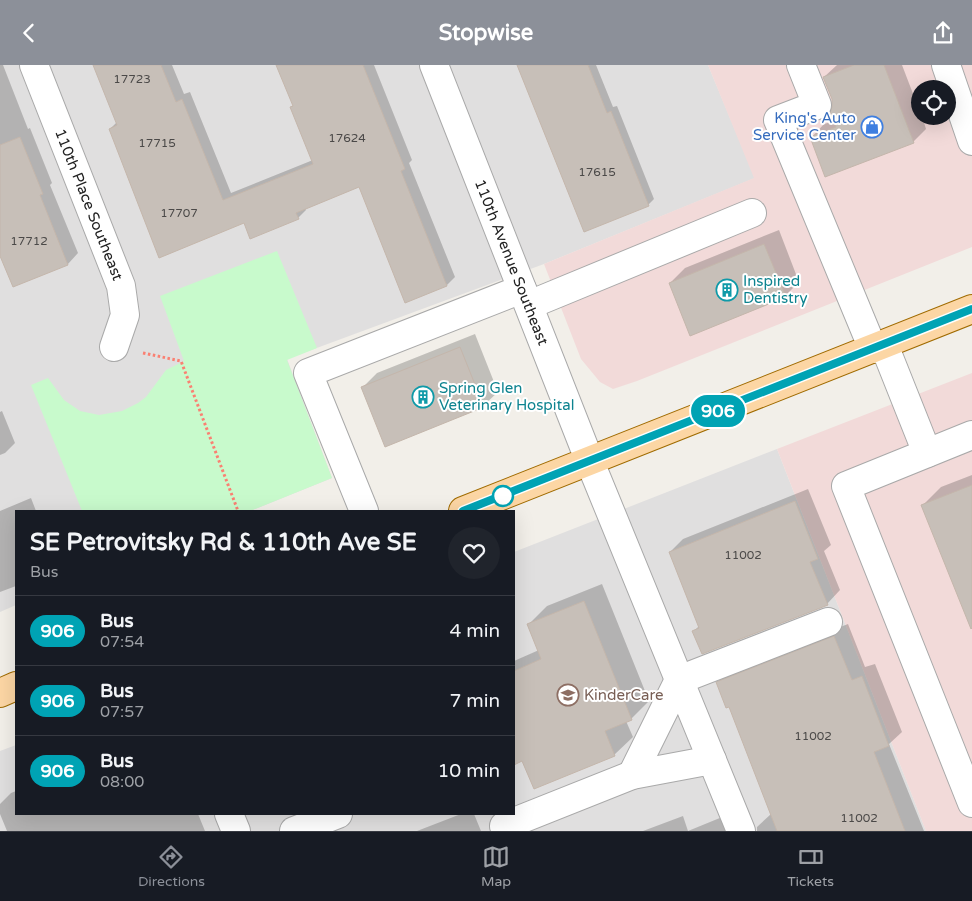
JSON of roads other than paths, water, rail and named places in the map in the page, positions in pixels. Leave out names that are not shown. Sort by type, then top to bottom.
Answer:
[{"type":"main road","points":[[466,510],[972,309]]},
{"type":"main road","points":[[0,693],[15,686]]},
{"type":"street","name":"110th Place Southeast","points":[[34,65],[121,286],[125,315],[114,347]]},
{"type":"street","name":"110th Avenue Southeast","points":[[434,65],[590,461],[741,831]]},
{"type":"street","points":[[801,65],[817,105],[778,120],[927,453]]},
{"type":"street","points":[[946,65],[972,141]]},
{"type":"street","points":[[364,510],[308,373],[526,297],[752,213]]},
{"type":"street","points":[[972,435],[846,486],[972,803]]},
{"type":"street","points":[[632,775],[679,679],[828,622]]},
{"type":"street","points":[[504,826],[632,775],[712,760]]},
{"type":"street","points":[[229,815],[236,831]]},
{"type":"street","points":[[294,831],[335,815]]},
{"type":"place","name":"King's Auto Service Center","points":[[872,127]]},
{"type":"place","name":"Inspired Dentistry","points":[[727,290]]},
{"type":"place","name":"Spring Glen Veterinary Hospital","points":[[423,397]]},
{"type":"place","name":"KinderCare","points":[[568,695]]}]
